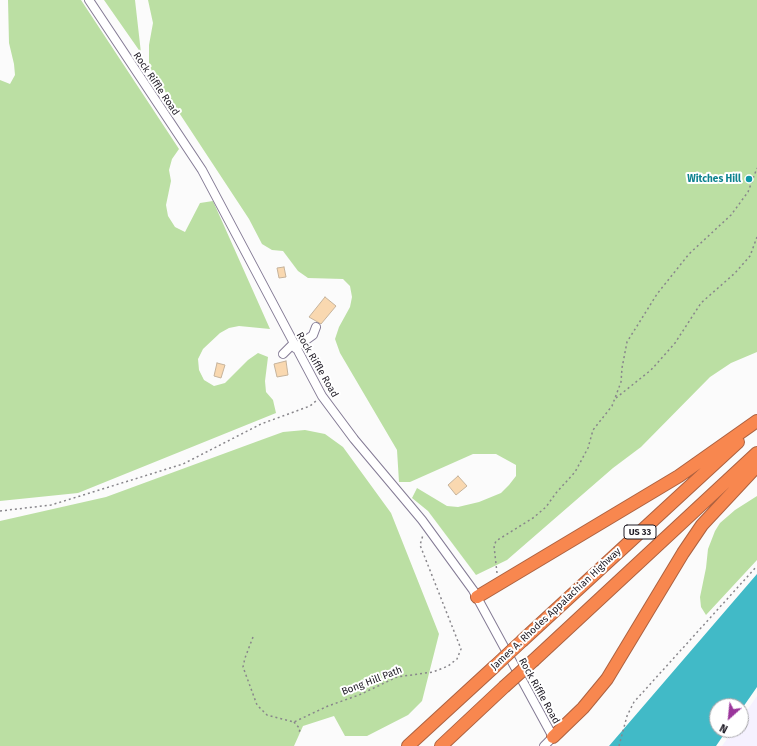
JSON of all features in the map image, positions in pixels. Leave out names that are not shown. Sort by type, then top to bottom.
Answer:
[{"type":"highway","points":[[477,597],[679,476],[757,422]]},
{"type":"highway","name":"James A. Rhodes Appalachian Highway","points":[[408,746],[744,437],[757,422]]},
{"type":"highway","name":"US 33","points":[[441,746],[757,453]]},
{"type":"highway","points":[[553,737],[582,708],[607,679],[683,553],[702,525],[757,466]]},
{"type":"street","name":"Rock Riffle Road","points":[[89,0],[202,170],[294,346],[322,396],[354,439],[432,533],[462,573],[477,597],[553,737],[544,746]]},
{"type":"street","points":[[282,354],[313,335],[316,327]]},
{"type":"path","points":[[495,578],[498,569],[494,546],[496,541],[533,518],[546,507],[556,492],[576,472],[588,448],[593,430],[608,412],[615,399],[621,382],[627,342],[657,294],[689,254],[730,215],[748,192],[757,168]]},
{"type":"path","points":[[615,399],[651,370],[675,343],[701,303],[735,273],[750,256],[757,237]]},
{"type":"path","points":[[0,511],[51,504],[183,464],[261,424],[310,406],[322,396]]},
{"type":"path","name":"Bong Hill Path","points":[[294,722],[328,706],[359,696],[397,677],[433,672],[457,659],[460,649],[458,638],[420,545],[420,541],[425,532]]},
{"type":"path","points":[[619,746],[627,716],[634,702],[757,566]]},
{"type":"path","points":[[253,637],[243,667],[257,705],[267,715],[294,722],[300,729],[299,733]]},
{"type":"shaded area","points":[[757,696],[757,746],[722,746],[728,738],[749,738],[749,708]]},
{"type":"green space","points":[[8,0],[81,0],[179,149],[172,159],[169,170],[171,181],[166,205],[168,216],[175,227],[185,232],[200,203],[213,201],[270,329],[239,326],[229,328],[220,333],[203,349],[198,359],[199,370],[204,380],[214,386],[225,383],[248,360],[258,353],[268,357],[265,381],[266,392],[273,400],[276,413],[78,493],[0,501],[0,80],[10,84],[15,75],[9,43]]},
{"type":"green space","points":[[104,0],[135,0],[141,53]]},
{"type":"green space","points":[[148,0],[757,0],[757,352],[731,363],[710,377],[641,447],[613,468],[507,560],[476,575],[428,511],[412,498],[417,488],[447,506],[458,507],[479,502],[501,493],[509,485],[516,476],[516,465],[496,454],[473,454],[410,482],[399,482],[397,450],[340,353],[335,339],[339,327],[350,307],[352,297],[350,286],[343,279],[308,278],[298,271],[283,251],[272,250],[262,244],[249,219],[149,67],[149,45],[153,23]]},
{"type":"green space","points":[[305,430],[325,434],[343,447],[391,513],[439,634],[422,701],[408,715],[367,736],[345,736],[334,716],[303,726],[294,746],[0,746],[0,521],[106,497],[283,432]]},
{"type":"green space","points":[[757,496],[757,560],[706,615],[701,607],[700,597],[708,549],[715,531],[720,523],[735,510]]},
{"type":"water","points":[[757,574],[757,687],[749,698],[709,698],[709,738],[722,738],[716,746],[609,746]]},
{"type":"building","points":[[284,267],[286,277],[279,278],[277,268]]},
{"type":"building","points":[[325,297],[336,306],[321,324],[309,317]]},
{"type":"building","points":[[286,361],[288,375],[277,377],[274,364]]},
{"type":"building","points":[[217,363],[225,365],[221,378],[214,376]]},
{"type":"building","points":[[458,476],[467,486],[456,495],[448,485]]},
{"type":"place","name":"Witches Hill","points":[[749,179]]}]
